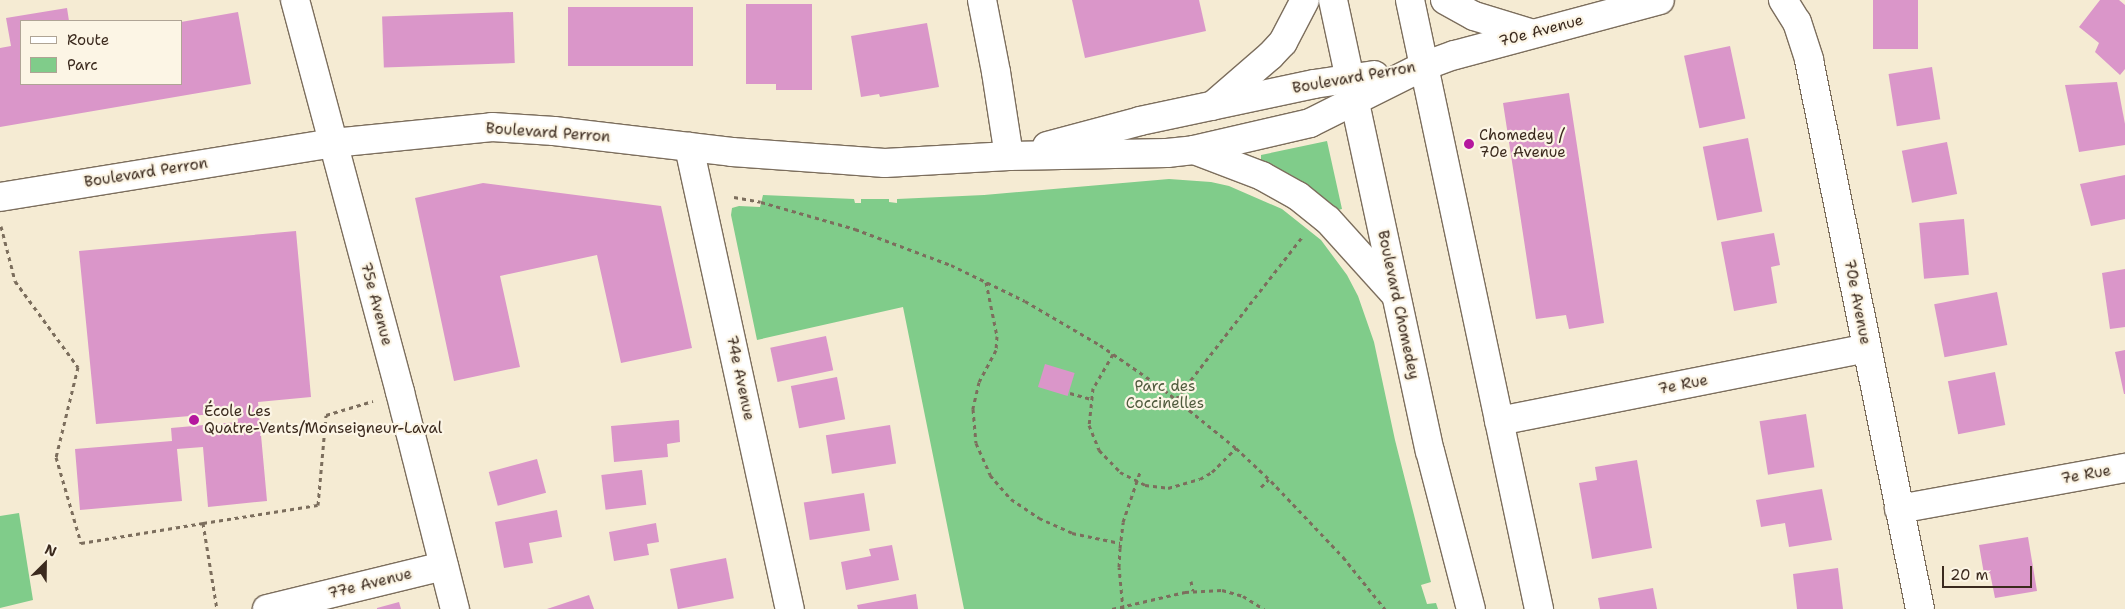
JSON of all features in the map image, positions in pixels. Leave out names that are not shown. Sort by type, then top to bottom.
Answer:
[{"type":"street","name":"75e Avenue","points":[[295,0],[400,392],[455,609]]},
{"type":"street","points":[[982,0],[996,72],[1009,156]]},
{"type":"street","points":[[1212,106],[1270,56],[1283,42],[1305,0]]},
{"type":"street","name":"Boulevard Chomedey","points":[[1333,0],[1430,451],[1471,609]]},
{"type":"street","points":[[1410,0],[1539,609]]},
{"type":"street","points":[[1445,0],[1474,16],[1530,34]]},
{"type":"street","name":"70e Avenue","points":[[1424,66],[1465,51],[1660,0]]},
{"type":"street","name":"70e Avenue","points":[[1783,0],[1797,22],[1809,60],[1920,609]]},
{"type":"street","name":"Boulevard Perron","points":[[1009,156],[1140,121],[1212,106],[1352,90],[1424,66]]},
{"type":"street","name":"Boulevard Perron","points":[[0,197],[333,143],[492,127],[554,131],[689,147],[885,163],[1009,156],[1145,155],[1194,150],[1310,123],[1352,90]]},
{"type":"street","name":"74e Avenue","points":[[689,147],[790,609]]},
{"type":"street","points":[[1194,150],[1262,176],[1298,196],[1328,220],[1396,295]]},
{"type":"street","name":"7e Rue","points":[[1499,421],[1866,348]]},
{"type":"street","name":"7e Rue","points":[[1899,509],[2125,468]]},
{"type":"street","name":"77e Avenue","points":[[267,609],[444,566]]},
{"type":"path","points":[[734,197],[761,202],[855,229],[950,265],[986,281],[1062,322],[1113,354],[1176,399],[1236,448],[1269,479],[1343,557],[1385,609]]},
{"type":"path","points":[[0,221],[15,281],[78,367],[56,457],[82,543],[318,505],[326,415],[400,392]]},
{"type":"path","points":[[1176,399],[1309,229]]},
{"type":"path","points":[[986,281],[998,336],[996,350],[979,382],[973,409],[976,443],[990,475],[1011,499],[1038,518],[1072,533],[1120,543]]},
{"type":"path","points":[[1113,354],[1098,376],[1091,399],[1089,425],[1100,450],[1120,472],[1136,482],[1155,488],[1168,488],[1184,484],[1212,472],[1236,448]]},
{"type":"path","points":[[1070,393],[1091,399]]},
{"type":"path","points":[[1122,608],[1119,567],[1120,543],[1123,522],[1140,472]]},
{"type":"path","points":[[1261,486],[1269,479]]},
{"type":"path","points":[[203,523],[217,609]]},
{"type":"path","points":[[1191,581],[1193,591]]},
{"type":"path","points":[[1112,609],[1193,591],[1234,592],[1264,609]]},
{"type":"green space","points":[[1327,141],[1342,209],[1338,210],[1293,176],[1261,161],[1261,155]]},
{"type":"green space","name":"Parc des Coccinelles","points":[[1169,179],[1211,182],[1229,186],[1282,209],[1321,240],[1347,275],[1358,296],[1374,342],[1395,440],[1431,582],[1421,585],[1427,604],[1436,603],[1438,609],[964,609],[903,307],[757,340],[731,215],[732,208],[739,206],[760,207],[763,195],[854,199],[855,203],[861,203],[861,199],[889,199],[889,202],[897,203],[897,199],[984,195]]},
{"type":"green space","points":[[19,513],[33,600],[0,608],[0,516]]},
{"type":"building","points":[[1072,0],[1199,0],[1206,31],[1085,58]]},
{"type":"building","points":[[1873,0],[1918,0],[1918,49],[1873,49]]},
{"type":"building","points":[[2100,0],[2119,0],[2125,5],[2125,69],[2120,75],[2095,52],[2099,43],[2079,27]]},
{"type":"building","points":[[746,4],[812,4],[812,90],[776,90],[776,84],[746,84]]},
{"type":"building","points":[[568,7],[693,7],[693,66],[568,66]]},
{"type":"building","points":[[67,8],[69,20],[20,20],[20,85],[182,85],[182,22],[238,12],[251,84],[0,127],[0,48],[11,46],[6,18]]},
{"type":"building","points":[[513,12],[515,63],[384,68],[382,17]]},
{"type":"building","points":[[927,23],[939,87],[880,97],[879,94],[861,97],[851,36]]},
{"type":"building","points":[[1730,46],[1745,118],[1699,128],[1684,56]]},
{"type":"building","points":[[1932,67],[1940,119],[1897,126],[1889,74]]},
{"type":"building","points":[[2117,82],[2125,124],[2125,145],[2079,152],[2065,85]]},
{"type":"building","points":[[1569,93],[1604,323],[1569,329],[1566,315],[1536,319],[1503,103]]},
{"type":"building","points":[[1748,138],[1762,212],[1717,220],[1703,147]]},
{"type":"building","points":[[1947,142],[1957,194],[1912,203],[1902,151]]},
{"type":"building","points":[[2125,175],[2125,219],[2091,226],[2080,184]]},
{"type":"building","points":[[483,183],[661,206],[692,348],[621,363],[597,255],[500,276],[520,367],[454,381],[415,198]]},
{"type":"building","points":[[1964,219],[1969,275],[1924,279],[1919,223]]},
{"type":"building","points":[[296,231],[311,397],[258,402],[267,501],[208,507],[203,447],[177,449],[182,501],[80,510],[75,449],[172,441],[171,428],[238,422],[237,412],[96,424],[79,251]]},
{"type":"building","points":[[1774,233],[1780,265],[1771,267],[1777,303],[1734,311],[1721,242]]},
{"type":"building","points":[[2125,269],[2125,327],[2110,329],[2102,273]]},
{"type":"building","points":[[1997,292],[2007,345],[1944,357],[1934,304]]},
{"type":"building","points":[[826,336],[833,370],[778,382],[770,348]]},
{"type":"building","points":[[2125,350],[2125,394],[2124,394],[2115,352]]},
{"type":"building","points":[[1045,364],[1075,373],[1068,396],[1038,387]]},
{"type":"building","points":[[1995,372],[2005,425],[1958,434],[1948,381]]},
{"type":"building","points":[[837,377],[845,419],[799,428],[791,386]]},
{"type":"building","points":[[1806,414],[1814,467],[1768,475],[1760,421]]},
{"type":"building","points":[[679,420],[680,442],[667,444],[668,457],[614,462],[611,426]]},
{"type":"building","points":[[890,425],[896,464],[832,474],[826,435]]},
{"type":"building","points":[[537,459],[546,493],[498,506],[489,472]]},
{"type":"building","points":[[1637,460],[1652,548],[1592,559],[1579,483],[1597,480],[1595,467]]},
{"type":"building","points":[[642,470],[646,505],[606,510],[601,475]]},
{"type":"building","points":[[1822,489],[1832,540],[1789,547],[1785,523],[1761,527],[1756,500]]},
{"type":"building","points":[[864,493],[870,531],[810,540],[804,503]]},
{"type":"building","points":[[557,510],[562,537],[529,543],[533,563],[504,568],[495,522]]},
{"type":"building","points":[[656,523],[659,542],[647,544],[649,555],[614,561],[609,532]]},
{"type":"building","points":[[2028,537],[2037,591],[1995,598],[1990,573],[1984,574],[1979,545]]},
{"type":"building","points":[[892,545],[899,580],[846,590],[841,562],[871,556],[869,549]]},
{"type":"building","points":[[726,558],[734,598],[678,609],[670,569]]},
{"type":"building","points":[[1838,568],[1843,609],[1797,609],[1793,574]]},
{"type":"building","points":[[1653,588],[1657,609],[1600,609],[1598,598]]},
{"type":"building","points":[[916,594],[918,609],[858,609],[857,605]]},
{"type":"building","points":[[589,595],[594,609],[547,609]]},
{"type":"building","points":[[399,602],[401,609],[377,609],[377,608]]},
{"type":"place","name":"Chomedey / 70e Avenue","points":[[1469,144]]},
{"type":"place","name":"École Les Quatre-Vents/Monseigneur-Laval","points":[[194,420]]}]
